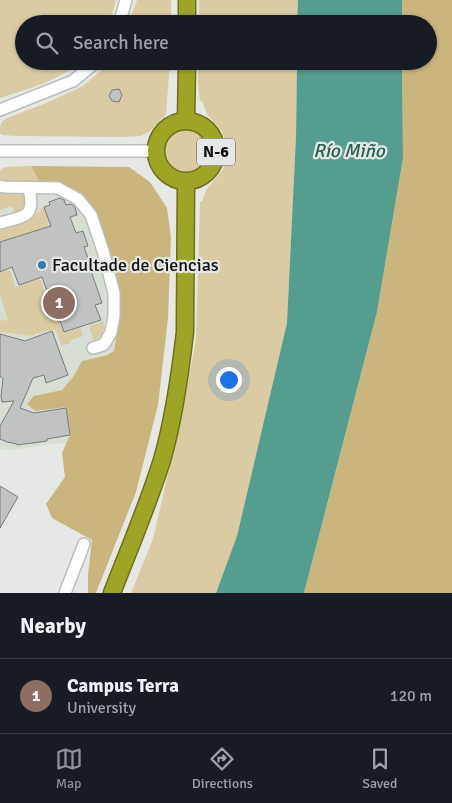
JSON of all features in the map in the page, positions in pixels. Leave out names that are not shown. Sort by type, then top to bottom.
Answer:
[{"type":"highway","points":[[187,0],[187,15]]},
{"type":"highway","name":"N-6","points":[[186,70],[186,121]]},
{"type":"highway","name":"N-6","points":[[186,121],[195,122],[209,132],[214,139],[216,156],[209,172],[194,181],[186,182],[178,181],[164,173],[157,159],[156,151],[159,138],[165,130],[178,122],[186,121]]},
{"type":"highway","name":"N-6","points":[[112,593],[152,489],[172,420],[185,332],[186,182]]},
{"type":"street","points":[[121,15],[126,0]]},
{"type":"street","points":[[3,110],[73,81],[86,70]]},
{"type":"street","points":[[3,149],[156,151]]},
{"type":"street","points":[[0,186],[4,188],[29,189],[58,188],[78,200],[90,216],[103,251],[114,293],[114,316],[111,332],[103,345],[93,348]]},
{"type":"street","points":[[0,223],[26,216],[31,209],[32,199],[29,189]]},
{"type":"street","points":[[65,593],[84,544]]},
{"type":"shaded area","points":[[0,0],[116,0],[112,15],[15,15],[15,70],[69,70],[53,79],[0,98]]},
{"type":"shaded area","points":[[137,0],[171,0],[171,15],[131,15]]},
{"type":"shaded area","points":[[199,0],[298,0],[297,15],[199,15]]},
{"type":"shaded area","points":[[402,0],[452,0],[452,593],[304,593],[377,312],[403,158],[402,70],[437,70],[437,15],[402,15]]},
{"type":"shaded area","points":[[102,70],[169,70],[166,114],[149,132],[140,136],[16,136],[0,133],[1,124],[5,119],[83,86]]},
{"type":"shaded area","points":[[198,70],[297,70],[296,136],[287,323],[237,536],[216,593],[131,593],[153,539],[184,404],[196,339],[200,201],[202,202],[206,190],[223,169],[226,161],[227,145],[222,132],[207,114],[202,101],[200,101]]},
{"type":"shaded area","points":[[190,130],[202,136],[207,143],[207,161],[202,168],[195,173],[182,174],[174,171],[167,164],[164,148],[167,140],[174,133]]},
{"type":"shaded area","points":[[31,166],[40,183],[57,183],[91,205],[117,280],[118,326],[114,351],[82,361],[73,377],[62,390],[70,435],[67,444],[56,443],[13,450],[0,449],[0,168]]},
{"type":"shaded area","points":[[31,166],[40,183],[7,184],[0,181],[0,172],[5,167]]},
{"type":"shaded area","points":[[31,166],[129,167],[150,182],[167,208],[171,237],[168,318],[158,405],[136,492],[96,593],[88,593],[92,540],[52,518],[46,504],[65,477],[62,453],[70,435],[66,407],[35,411],[27,404],[34,396],[62,390],[73,377],[82,361],[107,355],[114,351],[118,326],[117,280],[105,241],[91,206],[57,183],[40,183]]},
{"type":"shaded area","points":[[0,189],[25,194],[26,212],[15,215],[12,206],[0,210]]},
{"type":"shaded area","points":[[44,207],[51,226],[0,242],[0,230],[33,217]]},
{"type":"shaded area","points":[[10,270],[15,287],[40,278],[53,318],[59,316],[65,333],[80,328],[83,336],[70,340],[70,343],[62,346],[56,330],[49,330],[31,336],[0,332],[0,321],[8,320],[0,294],[0,273]]},
{"type":"shaded area","points":[[104,321],[102,332],[94,340],[89,326]]},
{"type":"water","points":[[298,0],[402,0],[402,15],[297,15]]},
{"type":"water","name":"Río Miño","points":[[297,70],[402,70],[403,158],[377,312],[304,593],[216,593],[237,536],[287,323],[296,136]]},
{"type":"building","points":[[119,89],[122,95],[119,102],[112,101],[109,96],[112,90]]},
{"type":"building","name":"Facultade de Ciencias","points":[[60,198],[64,200],[66,205],[71,204],[75,207],[77,215],[70,217],[76,233],[83,231],[88,246],[84,247],[102,303],[95,305],[101,320],[64,332],[42,277],[19,285],[12,267],[0,272],[0,242],[51,226],[44,207],[50,205],[49,202]]},
{"type":"building","points":[[52,331],[68,375],[46,383],[44,375],[33,378],[20,408],[34,413],[66,408],[70,435],[47,439],[47,441],[17,445],[0,439],[0,426],[14,401],[2,402],[3,379],[0,376],[0,334],[25,341]]},
{"type":"building","points":[[0,486],[18,497],[0,528]]},
{"type":"place","name":"Facultade de Ciencias","points":[[42,265]]},
{"type":"place","name":"Campus Terra","points":[[59,303]]}]
